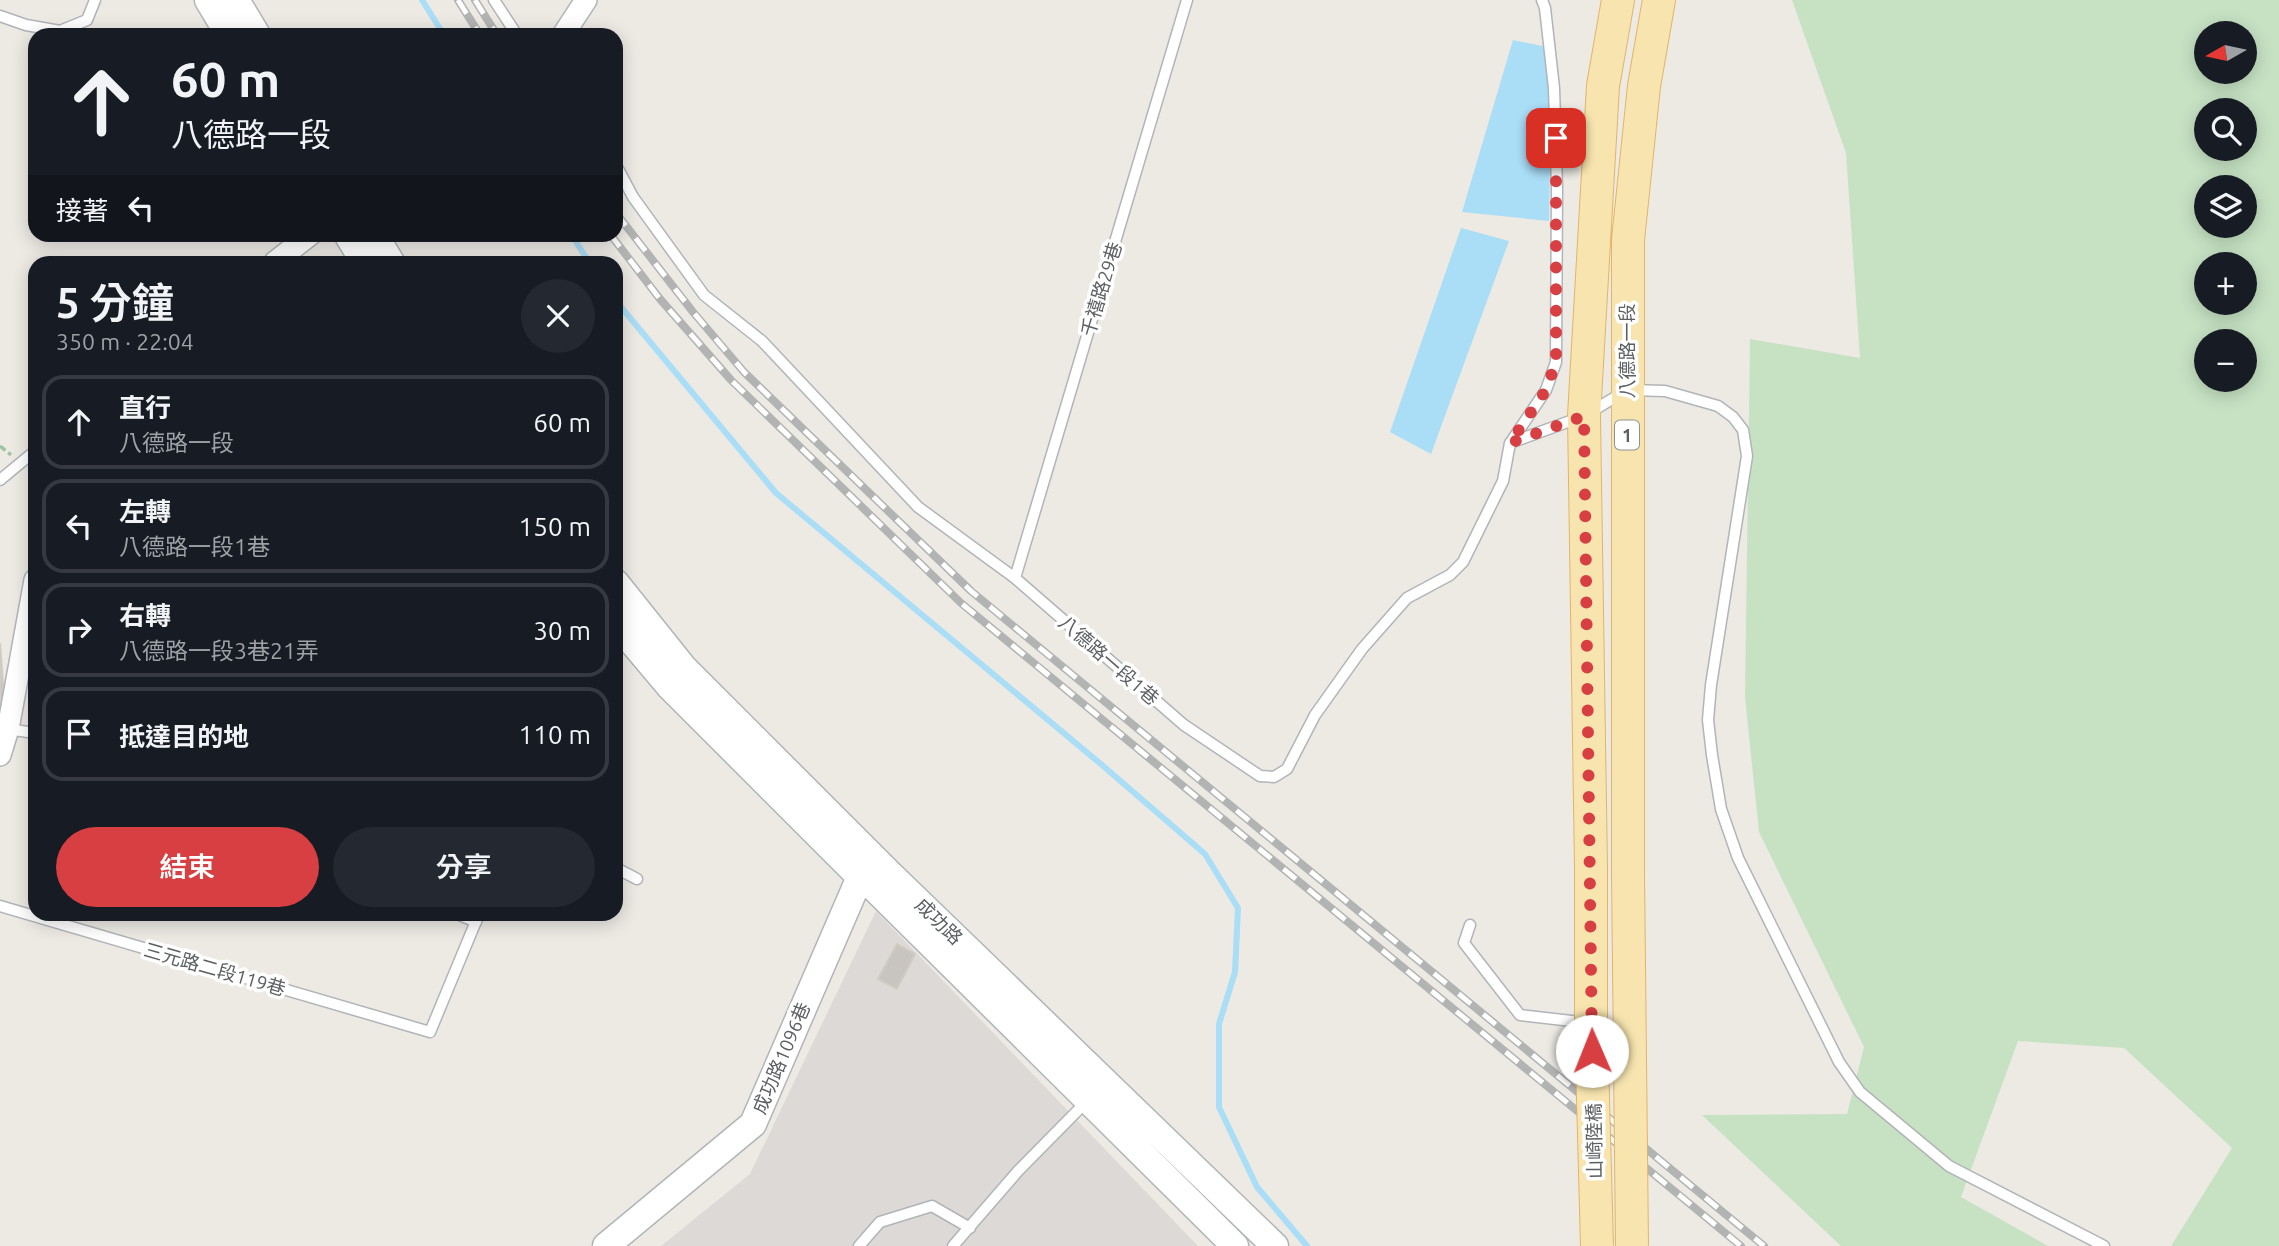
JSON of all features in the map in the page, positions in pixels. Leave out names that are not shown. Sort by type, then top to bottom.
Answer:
[{"type":"main road","name":"八德路一段","points":[[1591,868],[1584,416],[1603,86],[1618,0]]},
{"type":"main road","name":"八德路一段","points":[[1628,872],[1628,240],[1644,86],[1659,0]]},
{"type":"main road","name":"山崎陸橋","points":[[1591,868],[1591,1024],[1597,1246]]},
{"type":"main road","name":"山崎陸橋","points":[[1628,872],[1632,1246]]},
{"type":"street","points":[[208,0],[225,28]]},
{"type":"street","points":[[236,0],[253,28]]},
{"type":"street","points":[[568,28],[586,0]]},
{"type":"street","points":[[283,256],[301,242]]},
{"type":"street","name":"成功路","points":[[623,592],[684,668],[867,868]]},
{"type":"street","points":[[0,755],[28,614]]},
{"type":"street","name":"成功路","points":[[623,631],[669,686],[867,868],[1098,1090],[1275,1246]]},
{"type":"street","name":"成功路1096巷","points":[[606,1246],[753,1124],[867,868]]},
{"type":"street","name":"成功路","points":[[1098,1090],[1235,1246]]},
{"type":"lane","points":[[67,28],[87,20],[94,0]]},
{"type":"lane","points":[[494,0],[512,28]]},
{"type":"lane","name":"千禧路29巷","points":[[1015,578],[1187,0]]},
{"type":"lane","points":[[1510,443],[1546,390],[1556,362],[1555,100],[1542,0]]},
{"type":"lane","points":[[0,16],[43,28]]},
{"type":"lane","name":"八德路一段1巷","points":[[623,178],[633,197],[704,295],[762,341],[918,507],[1015,578],[1184,726],[1260,776],[1275,777],[1287,769],[1315,715],[1362,649],[1407,598],[1450,575],[1463,562],[1503,481],[1510,443]]},
{"type":"lane","points":[[1510,443],[1584,416],[1627,390],[1665,391],[1718,405],[1734,417],[1743,430],[1747,456],[1707,720],[1721,809],[1738,858],[1839,1062],[1869,1100],[1949,1166],[2104,1246]]},
{"type":"lane","points":[[0,480],[28,457]]},
{"type":"lane","points":[[4,729],[28,732]]},
{"type":"lane","points":[[623,872],[637,879]]},
{"type":"lane","name":"三元路二段119巷","points":[[0,906],[28,914]]},
{"type":"lane","name":"三元路二段119巷","points":[[51,921],[430,1032],[476,921]]},
{"type":"lane","points":[[1470,925],[1464,943],[1520,1014],[1591,1024]]},
{"type":"lane","points":[[953,1246],[1018,1171],[1098,1090]]},
{"type":"lane","points":[[859,1246],[880,1222],[932,1206],[970,1228]]},
{"type":"shaded area","points":[[876,911],[1198,1246],[661,1246],[750,1174]]},
{"type":"green space","points":[[1792,0],[2279,0],[2279,1246],[2171,1246],[2232,1148],[2124,1048],[2018,1041],[1961,1197],[2048,1246],[1841,1246],[1702,1115],[1847,1114],[1864,1047],[1759,832],[1745,697],[1750,339],[1860,358],[1846,153]]},
{"type":"water","points":[[1513,40],[1552,48],[1549,221],[1462,212]]},
{"type":"water","points":[[1461,228],[1509,241],[1431,454],[1390,432]]},
{"type":"building","points":[[0,643],[5,711],[0,711]]},
{"type":"building","points":[[897,944],[915,954],[897,989],[878,979]]},
{"type":"waterway","points":[[422,0],[440,28]]},
{"type":"waterway","points":[[576,242],[585,256]]},
{"type":"waterway","points":[[623,309],[776,493],[1205,854],[1238,908],[1235,972],[1219,1024],[1219,1107],[1257,1187],[1307,1246]]},
{"type":"railway","points":[[458,0],[476,28]]},
{"type":"railway","points":[[475,0],[493,28]]},
{"type":"railway","points":[[623,222],[744,372],[971,591],[1764,1246]]},
{"type":"railway","points":[[616,242],[660,299],[731,380],[961,603],[1741,1246]]},
{"type":"route","points":[[1556,138],[1556,362],[1546,390],[1510,443],[1584,416],[1592,1051]]}]
